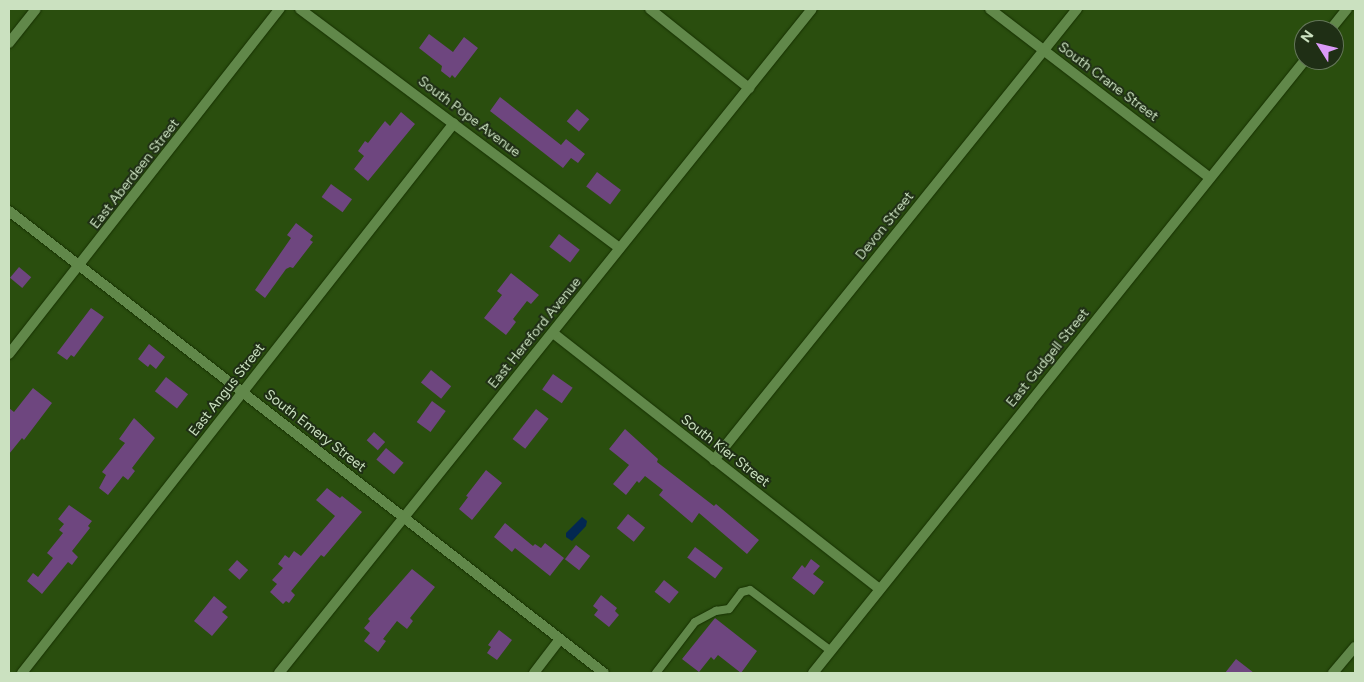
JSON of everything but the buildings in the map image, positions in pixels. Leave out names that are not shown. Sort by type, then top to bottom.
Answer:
[{"type":"street","points":[[9,44],[36,9]]},
{"type":"street","name":"East Aberdeen Street","points":[[9,354],[280,9]]},
{"type":"street","name":"South Pope Avenue","points":[[300,9],[620,248]]},
{"type":"street","points":[[650,9],[749,88]]},
{"type":"street","name":"East Hereford Avenue","points":[[279,673],[812,9]]},
{"type":"street","name":"South Crane Street","points":[[990,9],[1210,178]]},
{"type":"street","name":"Devon Street","points":[[714,460],[1077,9]]},
{"type":"street","points":[[1338,20],[1347,9]]},
{"type":"street","name":"East Gudgell Street","points":[[813,673],[1297,70]]},
{"type":"street","name":"East Angus Street","points":[[22,673],[454,123]]},
{"type":"street","name":"South Emery Street","points":[[9,211],[604,673]]},
{"type":"street","name":"South Kier Street","points":[[553,333],[880,589]]},
{"type":"street","points":[[534,673],[560,639]]},
{"type":"street","points":[[1333,673],[1355,647]]},
{"type":"lane","points":[[656,673],[696,622],[716,611],[729,608],[742,592],[750,590],[831,651]]},
{"type":"water","points":[[582,517],[587,521],[586,526],[572,541],[566,537],[566,533]]}]
